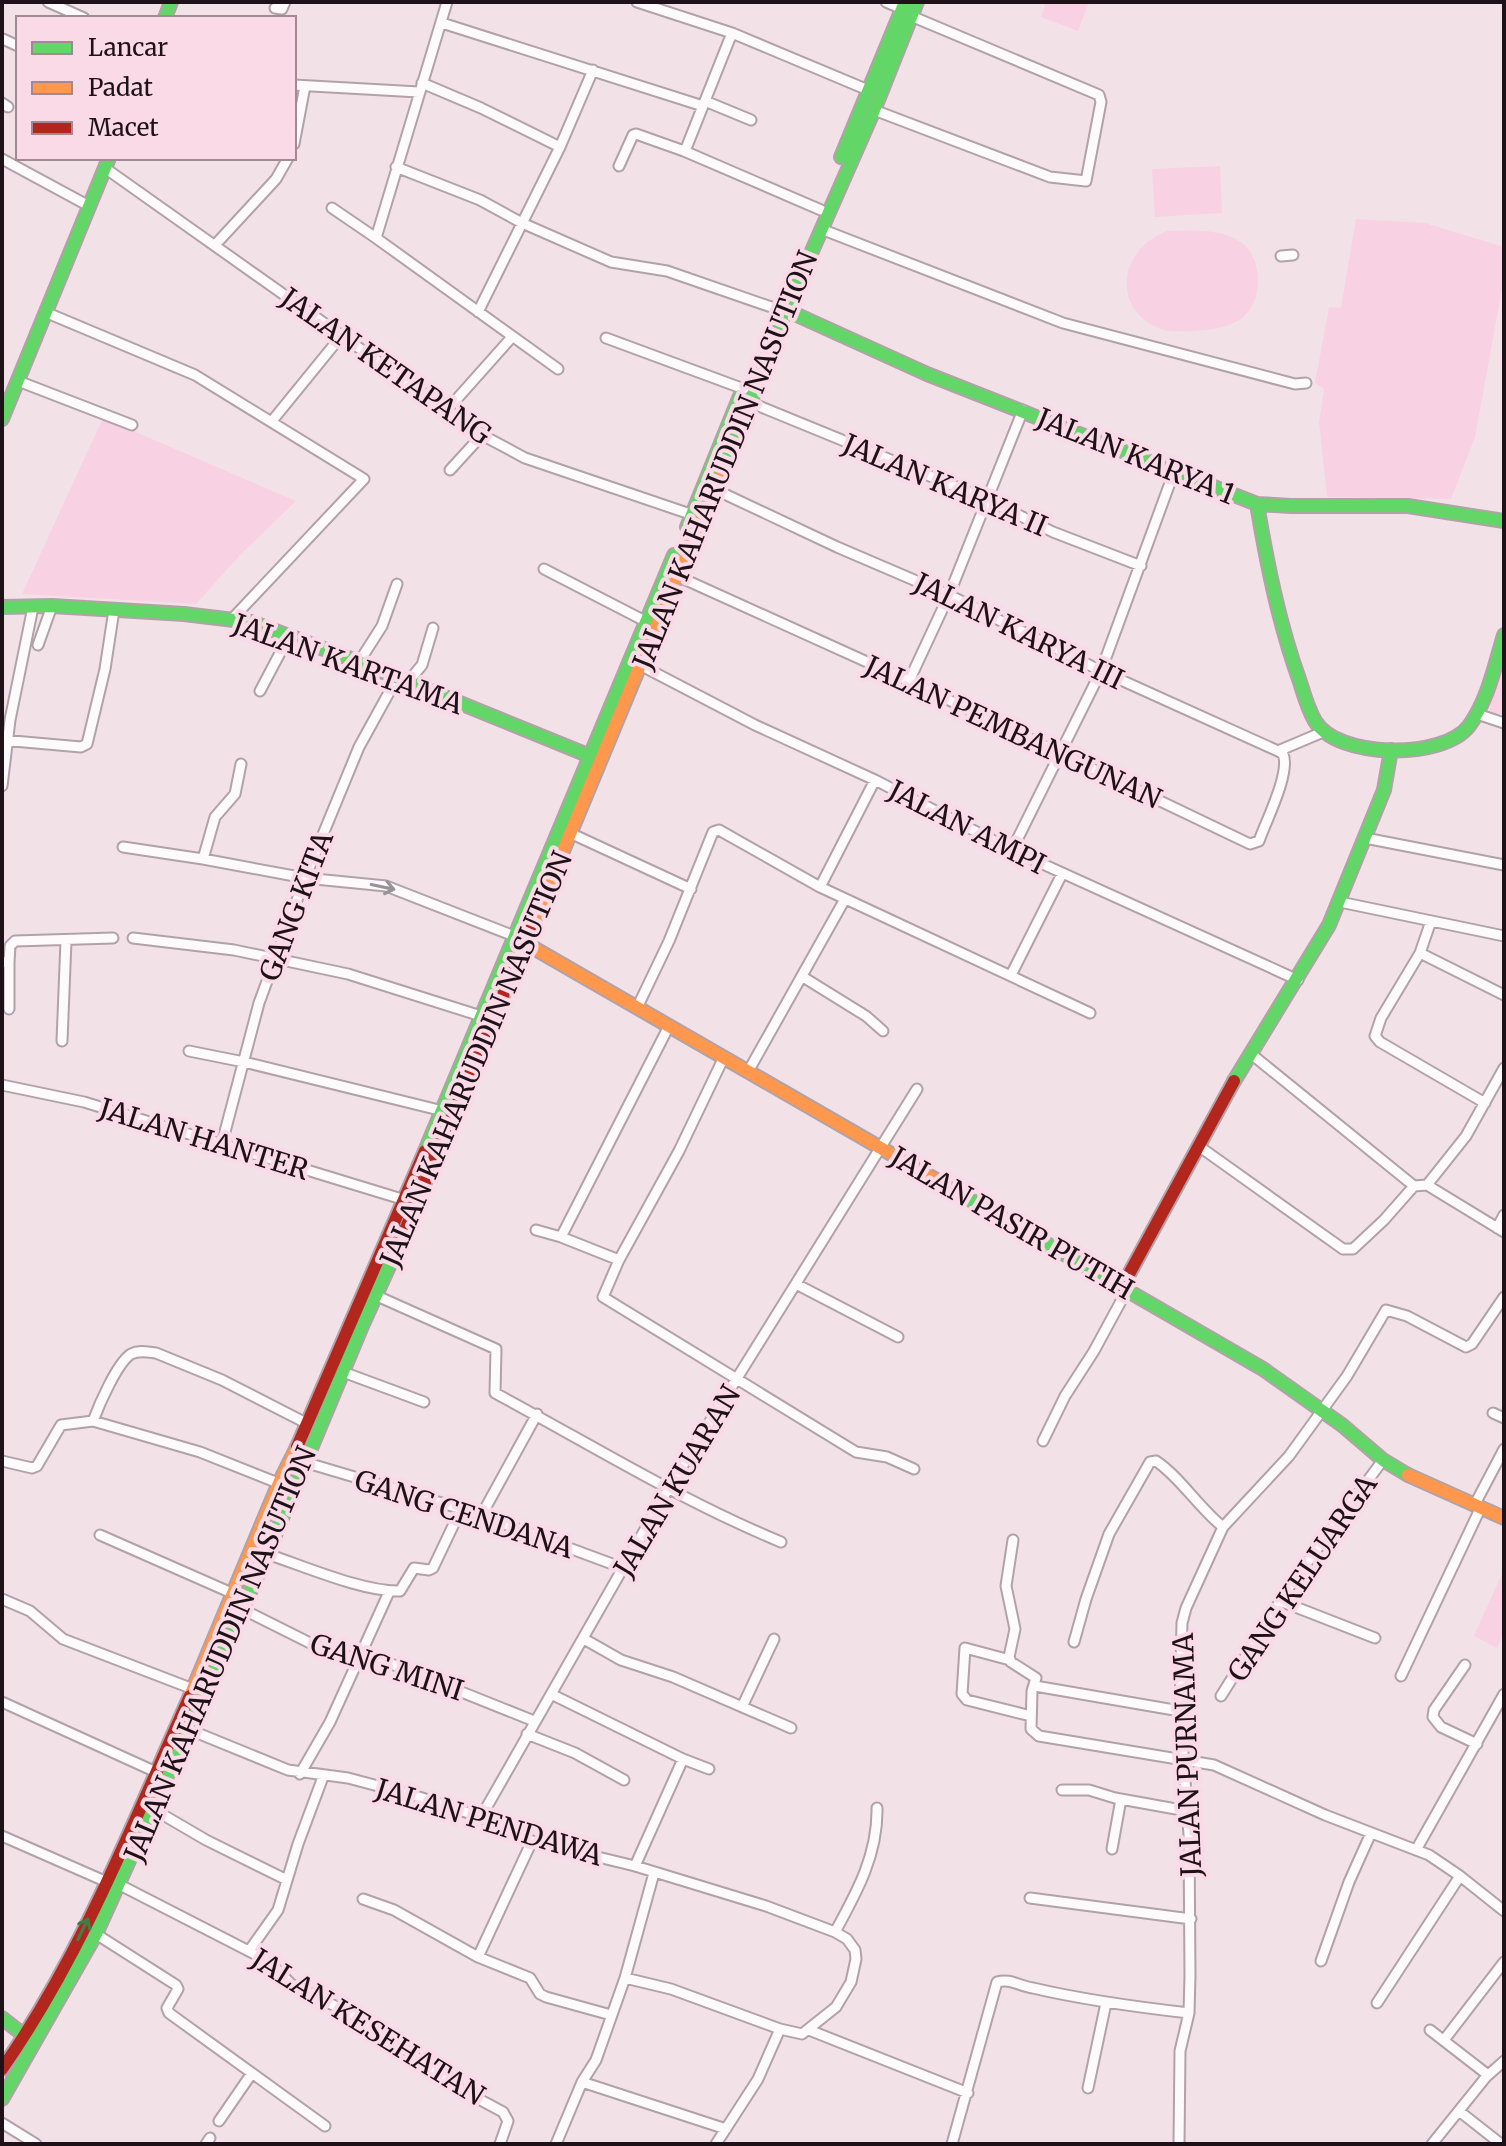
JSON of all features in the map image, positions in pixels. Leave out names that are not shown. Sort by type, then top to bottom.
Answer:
[{"type":"main road","name":"JALAN KAHARUDDIN NASUTION","points":[[2,2069],[25,2036],[113,1883],[153,1809],[190,1730],[421,1196],[590,756],[645,621],[732,429],[749,402],[781,310],[868,90],[906,9],[917,2]]},
{"type":"main road","name":"JALAN KAHARUDDIN NASUTION","points":[[2,2099],[96,1934],[156,1772],[279,1483],[308,1424],[405,1200],[481,1016],[570,833],[716,490],[744,389],[874,110],[906,9]]},
{"type":"main road","points":[[2,419],[107,163]]},
{"type":"main road","name":"JALAN KARYA 1","points":[[781,310],[927,374],[1257,504],[1311,508],[1400,505],[1504,521]]},
{"type":"main road","points":[[1257,504],[1273,593],[1289,655],[1315,722],[1340,744],[1422,751],[1457,740],[1477,714],[1504,635]]},
{"type":"main road","name":"JALAN KARTAMA","points":[[2,607],[52,606],[232,619],[359,662],[590,756]]},
{"type":"main road","points":[[1125,1288],[1250,1053],[1298,980],[1340,902],[1384,790],[1391,750]]},
{"type":"main road","name":"JALAN PASIR PUTIH","points":[[519,939],[1263,1369],[1383,1460],[1415,1479],[1504,1518]]},
{"type":"main road","points":[[2,2018],[25,2036]]},
{"type":"street","points":[[48,2],[63,5],[81,16]]},
{"type":"street","points":[[275,8],[282,9],[285,2]]},
{"type":"street","points":[[376,238],[447,2]]},
{"type":"street","points":[[637,2],[732,33],[868,90]]},
{"type":"street","points":[[874,110],[1050,177],[1086,181],[1101,102],[1099,95],[886,2]]},
{"type":"street","points":[[442,23],[751,120]]},
{"type":"street","points":[[686,149],[732,33]]},
{"type":"street","points":[[478,312],[560,147],[593,70]]},
{"type":"street","points":[[296,85],[421,87],[481,108],[560,147]]},
{"type":"street","points":[[296,133],[305,86]]},
{"type":"street","points":[[619,166],[635,134],[686,149],[821,210]]},
{"type":"street","points":[[2,159],[89,206]]},
{"type":"street","points":[[215,245],[276,179],[287,160]]},
{"type":"street","name":"JALAN KETAPANG","points":[[107,163],[215,245],[482,435],[525,458],[693,515]]},
{"type":"street","points":[[396,167],[480,200],[522,223],[611,262],[667,271],[781,310]]},
{"type":"street","points":[[332,208],[558,369]]},
{"type":"street","points":[[821,229],[1063,323],[1295,384],[1306,383]]},
{"type":"street","points":[[1281,256],[1293,255]]},
{"type":"street","points":[[45,312],[185,370],[364,479],[232,619]]},
{"type":"street","points":[[272,421],[342,335]]},
{"type":"street","points":[[447,410],[512,337]]},
{"type":"street","points":[[606,338],[744,389]]},
{"type":"street","points":[[18,381],[132,425]]},
{"type":"street","name":"JALAN KARYA II","points":[[749,402],[986,499],[1053,532],[1141,566]]},
{"type":"street","points":[[909,681],[949,595],[1023,410]]},
{"type":"street","points":[[450,470],[482,435]]},
{"type":"street","points":[[1012,850],[1101,671],[1174,472]]},
{"type":"street","name":"JALAN KARYA III","points":[[716,490],[949,595],[1101,671],[1278,751]]},
{"type":"street","points":[[544,569],[645,621]]},
{"type":"street","name":"JALAN PEMBANGUNAN","points":[[677,576],[909,681],[1254,844],[1259,841],[1282,780],[1286,762],[1278,751]]},
{"type":"street","points":[[359,662],[382,626],[397,584]]},
{"type":"street","points":[[38,645],[52,606]]},
{"type":"street","points":[[2,786],[5,740],[33,607]]},
{"type":"street","points":[[5,740],[81,747],[87,744],[105,669],[114,610]]},
{"type":"street","name":"GANG KITA","points":[[222,1143],[249,1034],[305,878],[359,747],[402,681],[422,665],[433,628]]},
{"type":"street","points":[[260,691],[289,636]]},
{"type":"street","name":"JALAN AMPI","points":[[640,665],[755,725],[875,780],[1062,874],[1298,980]]},
{"type":"street","points":[[1477,714],[1504,723]]},
{"type":"street","points":[[1278,751],[1323,732]]},
{"type":"street","points":[[203,859],[215,817],[235,794],[241,764]]},
{"type":"street","points":[[820,887],[875,780]]},
{"type":"street","points":[[637,1008],[716,830],[820,887],[1090,1013]]},
{"type":"street","points":[[570,833],[691,889]]},
{"type":"street","points":[[1365,838],[1504,865]]},
{"type":"street","points":[[123,847],[305,878],[386,886],[519,939]]},
{"type":"street","points":[[1011,975],[1062,874]]},
{"type":"street","points":[[749,1070],[845,899]]},
{"type":"street","points":[[1340,902],[1504,936]]},
{"type":"street","points":[[1431,921],[1420,953],[1381,1018],[1375,1036],[1380,1042],[1485,1103]]},
{"type":"street","points":[[9,1009],[6,962],[13,942],[113,938]]},
{"type":"street","points":[[133,938],[234,950],[348,974],[481,1016]]},
{"type":"street","points":[[62,1041],[66,941]]},
{"type":"street","points":[[1420,953],[1504,995]]},
{"type":"street","points":[[803,977],[866,1016],[883,1031]]},
{"type":"street","points":[[561,1237],[669,1026]]},
{"type":"street","points":[[189,1051],[443,1111]]},
{"type":"street","points":[[1250,1053],[1414,1186]]},
{"type":"street","points":[[725,1056],[679,1151],[603,1292],[605,1300],[856,1452],[887,1457],[914,1469]]},
{"type":"street","points":[[1427,1185],[1466,1136],[1504,1068]]},
{"type":"street","name":"JALAN HANTER","points":[[2,1085],[84,1102],[405,1200]]},
{"type":"street","name":"JALAN KUARAN","points":[[481,1817],[668,1489],[739,1380],[917,1089]]},
{"type":"street","points":[[1200,1147],[1343,1249],[1357,1247],[1414,1186],[1427,1185],[1501,1230],[1504,1215]]},
{"type":"street","points":[[536,1230],[619,1260]]},
{"type":"street","points":[[796,1284],[898,1337]]},
{"type":"street","points":[[1043,1441],[1065,1396],[1094,1351],[1125,1288]]},
{"type":"street","points":[[377,1296],[492,1346],[498,1355],[495,1393],[668,1489],[781,1542]]},
{"type":"street","name":"JALAN PURNAMA","points":[[1179,2144],[1180,2051],[1189,2013],[1191,1919],[1180,1711],[1182,1623],[1186,1608],[1223,1527],[1289,1456],[1347,1376],[1386,1310],[1407,1316],[1466,1347],[1472,1344],[1504,1297]]},
{"type":"street","points":[[93,1421],[102,1396],[127,1357],[145,1351],[222,1380],[308,1424]]},
{"type":"street","points":[[343,1372],[424,1402]]},
{"type":"street","points":[[1493,1413],[1504,1418]]},
{"type":"street","points":[[481,1516],[537,1414]]},
{"type":"street","points":[[2,1461],[32,1468],[37,1466],[61,1425],[93,1421],[200,1452],[293,1490]]},
{"type":"street","points":[[1401,1676],[1504,1449]]},
{"type":"street","name":"GANG KELUARGA","points":[[1221,1696],[1280,1601],[1383,1460]]},
{"type":"street","points":[[1074,1642],[1109,1534],[1150,1462],[1156,1461],[1164,1467],[1223,1527]]},
{"type":"street","name":"GANG CENDANA","points":[[304,1462],[461,1509],[623,1568]]},
{"type":"street","points":[[267,1554],[389,1592],[403,1590],[414,1568],[433,1568],[461,1509]]},
{"type":"street","points":[[100,1535],[234,1594]]},
{"type":"street","points":[[1010,1660],[1015,1629],[1006,1586],[1013,1540]]},
{"type":"street","points":[[300,1774],[361,1659],[389,1592]]},
{"type":"street","points":[[2,1599],[30,1611],[63,1639],[193,1689]]},
{"type":"street","points":[[1280,1601],[1375,1638]]},
{"type":"street","name":"GANG MINI","points":[[242,1609],[322,1649],[361,1659],[379,1659],[534,1721]]},
{"type":"street","points":[[584,1639],[621,1660],[673,1677],[791,1728]]},
{"type":"street","points":[[742,1707],[774,1639]]},
{"type":"street","points":[[1031,1716],[967,1700],[962,1694],[965,1648],[1010,1660],[1036,1678],[1032,1691],[1031,1729],[1039,1736],[1214,1765],[1276,1794],[1429,1855],[1504,1911]]},
{"type":"street","points":[[1465,1665],[1434,1710],[1433,1717],[1441,1727],[1477,1744]]},
{"type":"street","points":[[1035,1686],[1180,1711]]},
{"type":"street","points":[[551,1694],[709,1769]]},
{"type":"street","points":[[1416,1850],[1504,1694]]},
{"type":"street","points":[[2,1702],[156,1772]]},
{"type":"street","name":"JALAN PENDAWA","points":[[190,1730],[300,1774],[348,1778],[419,1797],[481,1817],[532,1841],[635,1866],[766,1906],[835,1932]]},
{"type":"street","points":[[527,1734],[575,1753],[624,1780]]},
{"type":"street","points":[[635,1866],[683,1759]]},
{"type":"street","points":[[249,1951],[278,1910],[323,1777]]},
{"type":"street","points":[[1062,1790],[1089,1790],[1187,1811]]},
{"type":"street","points":[[1112,1849],[1121,1799]]},
{"type":"street","points":[[625,1978],[671,1989],[780,2029],[799,2034],[809,2030],[836,2007],[845,1994],[854,1969],[855,1950],[847,1939],[835,1932],[870,1861],[877,1836],[877,1808]]},
{"type":"street","points":[[153,1809],[206,1840],[287,1880]]},
{"type":"street","points":[[1321,1961],[1349,1882],[1371,1833]]},
{"type":"street","name":"JALAN KESEHATAN","points":[[2,1836],[113,1883],[270,1962],[291,1984],[385,2033],[445,2081],[503,2112],[508,2121],[504,2143]]},
{"type":"street","points":[[478,1957],[532,1841]]},
{"type":"street","points":[[556,2144],[582,2082],[596,2060],[625,1978],[654,1873]]},
{"type":"street","points":[[1377,2003],[1460,1876]]},
{"type":"street","points":[[1030,1898],[1191,1919]]},
{"type":"street","points":[[363,1899],[394,1910],[478,1957],[530,1978],[540,1994],[546,1997],[611,2015]]},
{"type":"street","points":[[96,1934],[176,1985],[178,1989],[167,2008],[169,2013],[325,2126]]},
{"type":"street","points":[[1444,2040],[1504,1962]]},
{"type":"street","points":[[952,2144],[968,2093],[993,1986],[997,1982],[1011,1980],[1031,1988],[1106,2003],[1189,2013]]},
{"type":"street","points":[[1088,2088],[1106,2003]]},
{"type":"street","points":[[716,2144],[758,2079],[780,2029]]},
{"type":"street","points":[[809,2030],[968,2093]]},
{"type":"street","points":[[1430,2030],[1488,2075]]},
{"type":"street","points":[[1432,2144],[1488,2075],[1504,2061]]},
{"type":"street","points":[[219,2121],[252,2073]]},
{"type":"street","points":[[582,2082],[726,2129]]},
{"type":"street","points":[[1459,2111],[1501,2144]]},
{"type":"street","points":[[2,2123],[36,2144]]},
{"type":"shaded area","points":[[1046,2],[1089,2],[1078,31],[1041,17]]},
{"type":"shaded area","points":[[1220,166],[1222,213],[1155,217],[1152,169]]},
{"type":"shaded area","points":[[1356,219],[1425,223],[1504,247],[1504,278],[1475,437],[1451,499],[1327,497],[1319,422],[1324,389],[1315,383],[1329,307],[1341,308]]},
{"type":"shaded area","points":[[1167,231],[1213,232],[1240,241],[1256,264],[1258,282],[1254,302],[1245,316],[1218,328],[1200,331],[1162,330],[1143,318],[1127,292],[1127,278],[1139,251],[1151,239]]},
{"type":"shaded area","points":[[103,418],[296,501],[240,555],[196,604],[22,594]]},
{"type":"shaded area","points":[[1497,670],[1504,671],[1504,715],[1489,713]]},
{"type":"shaded area","points":[[1504,1569],[1504,1632],[1497,1648],[1474,1636]]},
{"type":"traffic: fast","points":[[166,16],[171,2]]},
{"type":"traffic: fast","points":[[841,157],[905,2]]},
{"type":"traffic: fast","points":[[723,472],[786,310],[874,110],[917,2]]},
{"type":"traffic: fast","points":[[2,419],[108,160]]},
{"type":"traffic: fast","points":[[786,310],[927,374],[1257,504],[1408,506],[1504,521]]},
{"type":"traffic: fast","points":[[687,527],[740,396]]},
{"type":"traffic: fast","points":[[1257,504],[1269,571],[1286,638],[1310,712],[1327,734],[1345,743],[1390,750],[1437,745],[1456,737],[1469,726],[1481,705],[1504,635]]},
{"type":"traffic: fast","points":[[425,1151],[674,555]]},
{"type":"traffic: fast","points":[[2,607],[52,606],[184,614],[251,622],[359,662],[590,756]]},
{"type":"traffic: fast","points":[[1234,1081],[1329,925],[1384,790],[1391,750]]},
{"type":"traffic: fast","points":[[964,1196],[1263,1369],[1342,1425],[1383,1460],[1408,1475]]},
{"type":"traffic: fast","points":[[2,2099],[96,1934],[267,1554],[400,1242]]},
{"type":"traffic: fast","points":[[2,2018],[25,2036]]},
{"type":"traffic: slow","points":[[531,928],[723,472]]},
{"type":"traffic: slow","points":[[518,939],[964,1196]]},
{"type":"traffic: slow","points":[[190,1696],[297,1447]]},
{"type":"traffic: slow","points":[[1408,1475],[1504,1518]]},
{"type":"traffic: jam","points":[[400,1242],[531,928]]},
{"type":"traffic: jam","points":[[1122,1287],[1234,1081]]},
{"type":"traffic: jam","points":[[297,1447],[425,1151]]},
{"type":"traffic: jam","points":[[2,2069],[31,2025],[82,1934],[190,1696]]}]
